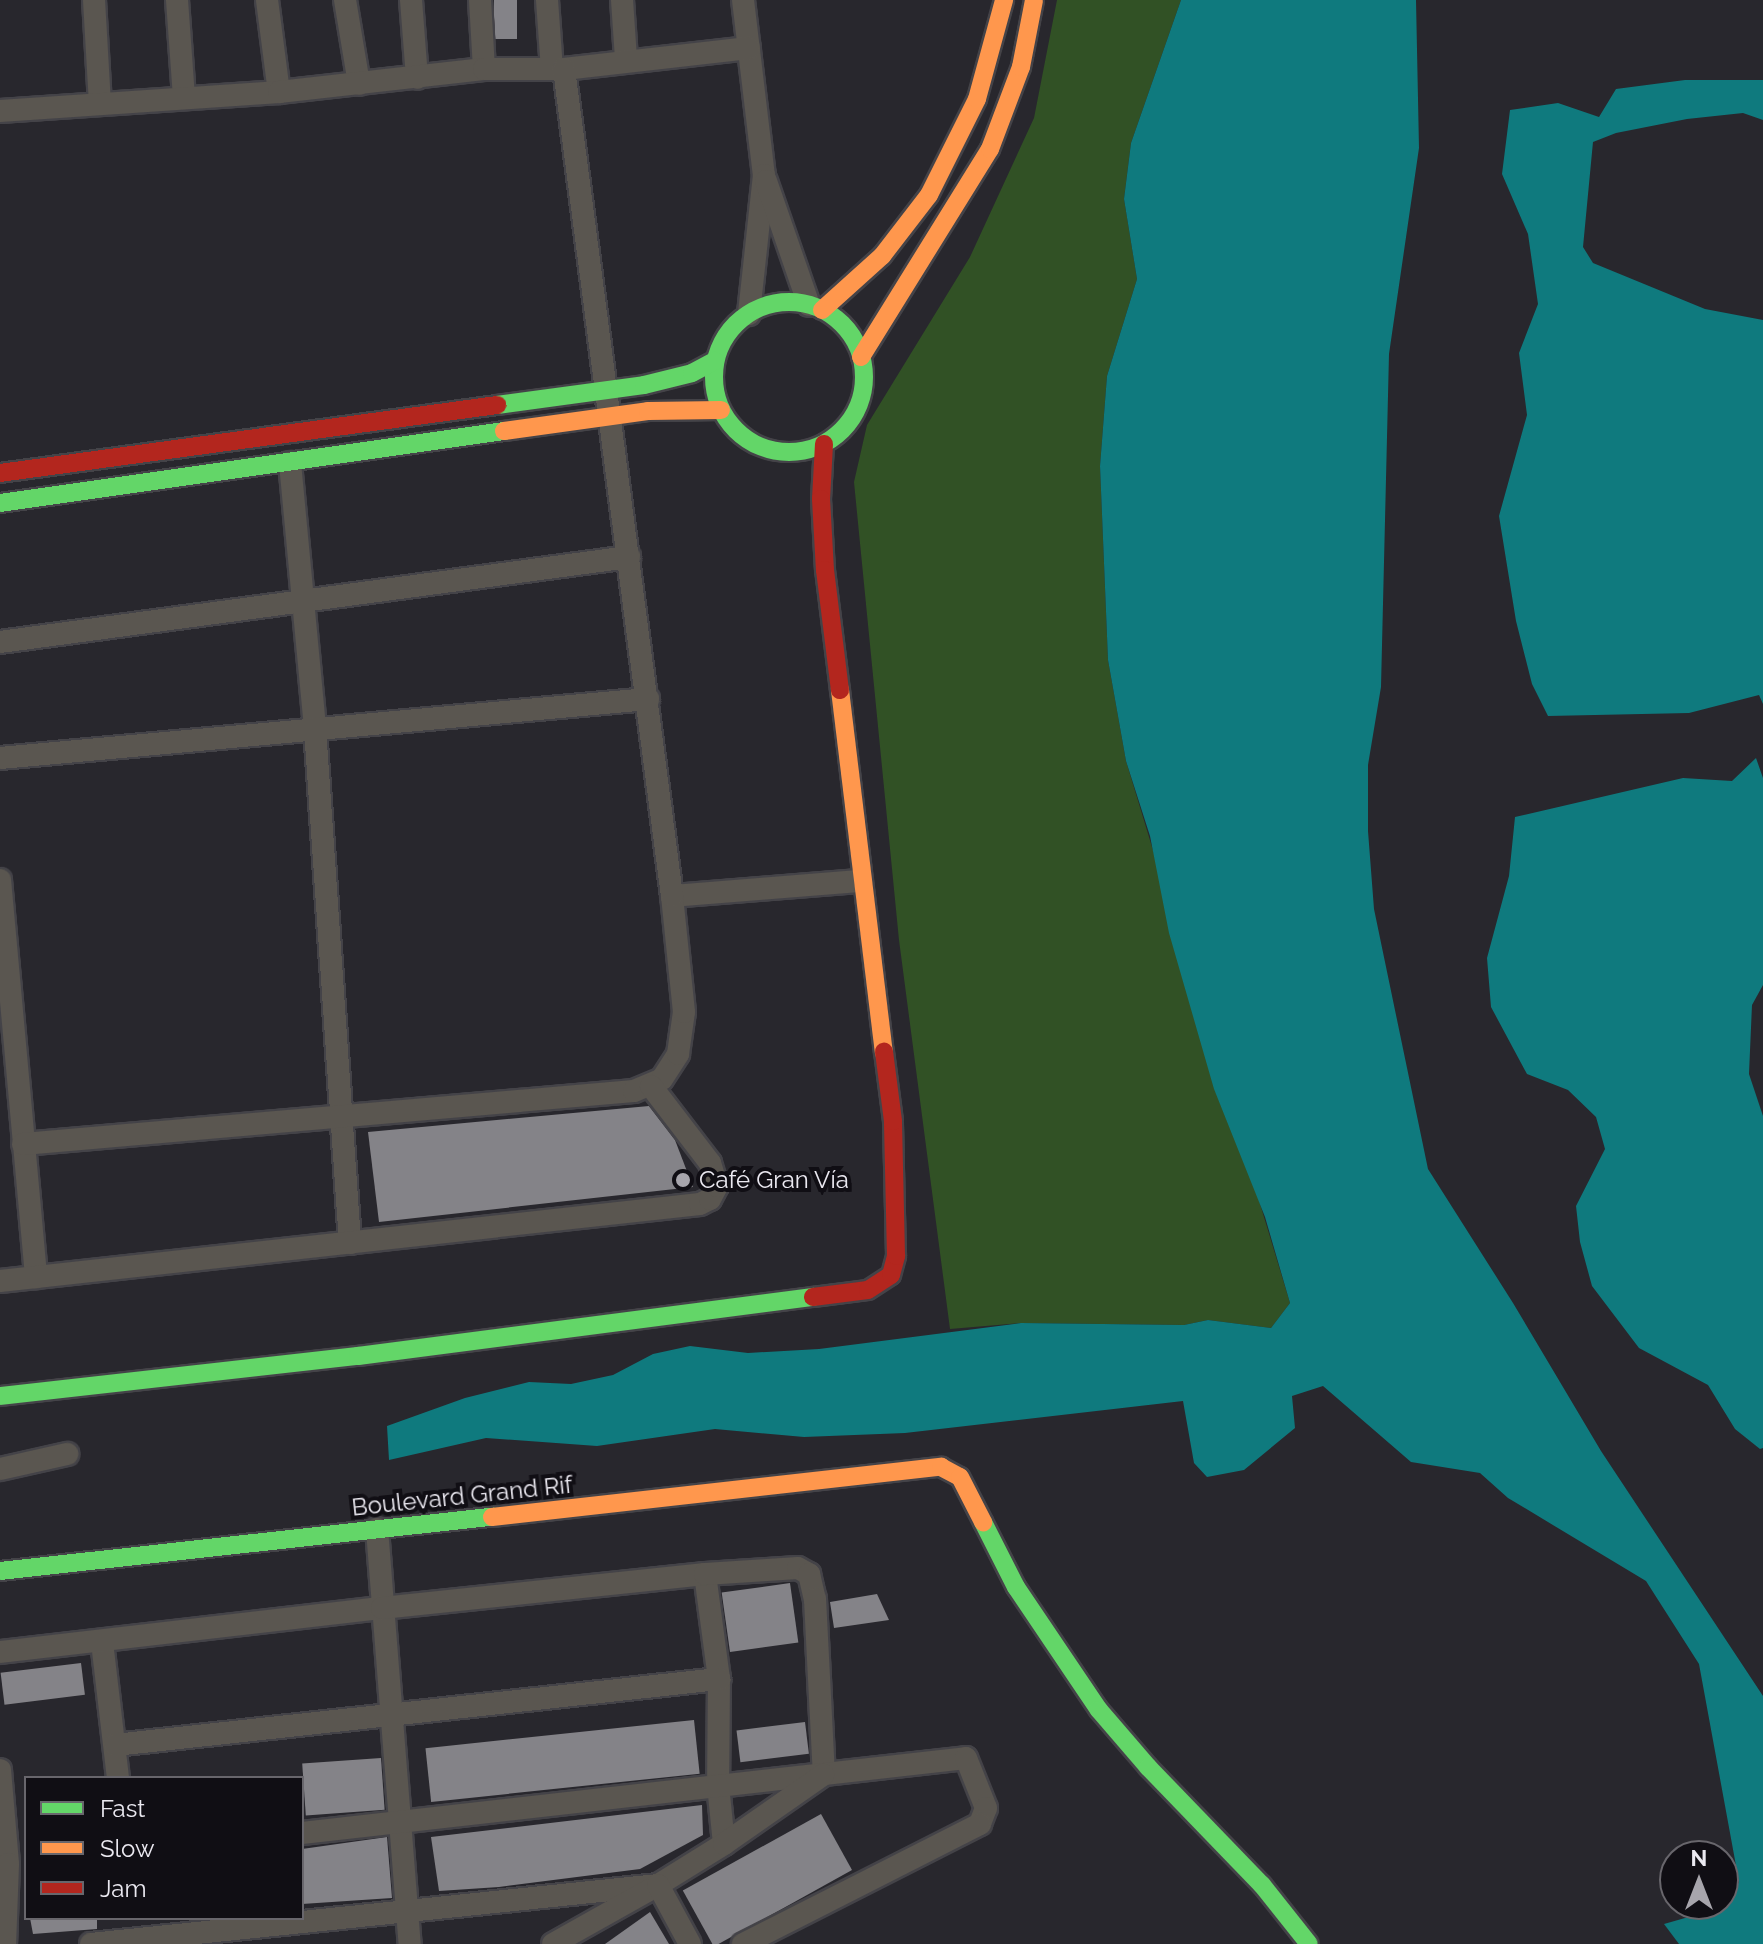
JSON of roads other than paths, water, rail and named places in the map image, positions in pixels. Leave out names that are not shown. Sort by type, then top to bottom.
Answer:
[{"type":"main road","points":[[815,308],[882,256],[929,195],[956,147],[977,99],[1004,0]]},
{"type":"main road","points":[[861,357],[906,280],[955,210],[990,149],[1021,67],[1034,0]]},
{"type":"main road","points":[[778,303],[815,308],[839,322],[853,338],[861,357],[864,376],[854,413],[843,429],[824,444],[796,452],[763,448],[739,433],[721,410],[715,395],[715,361],[722,343],[749,314],[778,303]]},
{"type":"main road","points":[[0,473],[668,381],[715,361]]},
{"type":"main road","points":[[0,503],[668,409],[721,410]]},
{"type":"main road","points":[[0,1396],[358,1356],[826,1296],[877,1287],[891,1275],[896,1256],[890,1090],[860,881],[823,547],[824,444]]},
{"type":"main road","name":"Boulevard Grand Rif","points":[[0,1571],[941,1467],[960,1477],[1016,1587],[1099,1710],[1148,1767],[1262,1885],[1309,1944]]},
{"type":"street","points":[[94,0],[100,103]]},
{"type":"street","points":[[177,0],[184,98]]},
{"type":"street","points":[[267,0],[279,92]]},
{"type":"street","points":[[345,0],[359,84]]},
{"type":"street","points":[[411,0],[417,78]]},
{"type":"street","points":[[480,0],[484,69]]},
{"type":"street","points":[[23,1144],[634,1091],[651,1086],[671,1067],[684,1026],[672,896],[610,417],[547,0]]},
{"type":"street","points":[[622,0],[626,59]]},
{"type":"street","points":[[743,0],[764,175],[749,314]]},
{"type":"street","points":[[0,111],[279,92],[484,69],[558,69],[626,59],[749,48]]},
{"type":"street","points":[[764,175],[815,308]]},
{"type":"street","points":[[290,463],[315,728],[350,1243]]},
{"type":"street","points":[[0,642],[629,557]]},
{"type":"street","points":[[0,758],[648,699]]},
{"type":"street","points":[[0,880],[3,960],[36,1277]]},
{"type":"street","points":[[672,896],[860,881]]},
{"type":"street","points":[[0,1281],[700,1204],[710,1199],[717,1186],[710,1163],[651,1086]]},
{"type":"street","points":[[0,1469],[67,1454]]},
{"type":"street","points":[[377,1529],[410,1944]]},
{"type":"street","points":[[0,1652],[382,1608],[787,1567],[809,1574],[816,1611],[824,1774]]},
{"type":"street","points":[[705,1574],[719,1679],[718,1785],[724,1844]]},
{"type":"street","points":[[102,1642],[118,1776]]},
{"type":"street","points":[[115,1745],[719,1679]]},
{"type":"street","points":[[304,1833],[960,1757],[969,1763],[984,1802],[985,1816],[980,1824],[743,1944]]},
{"type":"street","points":[[0,1770],[11,1864],[5,1944]]},
{"type":"street","points":[[553,1944],[724,1844],[824,1774]]},
{"type":"street","points":[[91,1944],[156,1942],[658,1885]]},
{"type":"street","points":[[658,1885],[690,1944]]},
{"type":"water","points":[[1181,0],[1416,0],[1419,148],[1389,354],[1381,687],[1368,765],[1368,831],[1374,909],[1428,1169],[1601,1451],[1763,1696],[1763,1944],[1679,1944],[1664,1924],[1678,1920],[1739,1920],[1739,1840],[1731,1840],[1699,1664],[1646,1581],[1508,1498],[1480,1473],[1411,1462],[1323,1386],[1292,1396],[1295,1428],[1244,1470],[1207,1477],[1194,1463],[1183,1401],[905,1433],[804,1437],[715,1429],[597,1446],[486,1438],[389,1460],[387,1426],[465,1398],[529,1382],[571,1384],[613,1375],[653,1354],[690,1346],[748,1353],[819,1349],[1021,1323],[1184,1325],[1208,1320],[1271,1328],[1290,1303],[1265,1217],[1214,1089],[1169,933],[1150,836],[1126,761],[1108,660],[1100,466],[1107,376],[1137,279],[1124,199],[1131,143]]},
{"type":"water","points":[[1685,80],[1763,80],[1763,120],[1743,113],[1687,119],[1616,133],[1593,142],[1583,247],[1593,263],[1705,309],[1763,320],[1763,704],[1759,695],[1689,713],[1548,716],[1532,684],[1516,621],[1499,516],[1527,415],[1519,353],[1538,304],[1528,234],[1502,174],[1510,110],[1558,103],[1599,117],[1616,89]]},
{"type":"water","points":[[1756,758],[1763,778],[1763,985],[1752,1005],[1749,1074],[1763,1116],[1763,1448],[1760,1449],[1735,1429],[1708,1385],[1639,1348],[1592,1286],[1580,1242],[1576,1206],[1605,1149],[1596,1117],[1568,1090],[1527,1074],[1491,1007],[1487,958],[1509,876],[1515,817],[1683,778],[1732,781]]},
{"type":"place","name":"Café Gran Vía","points":[[683,1180]]}]
